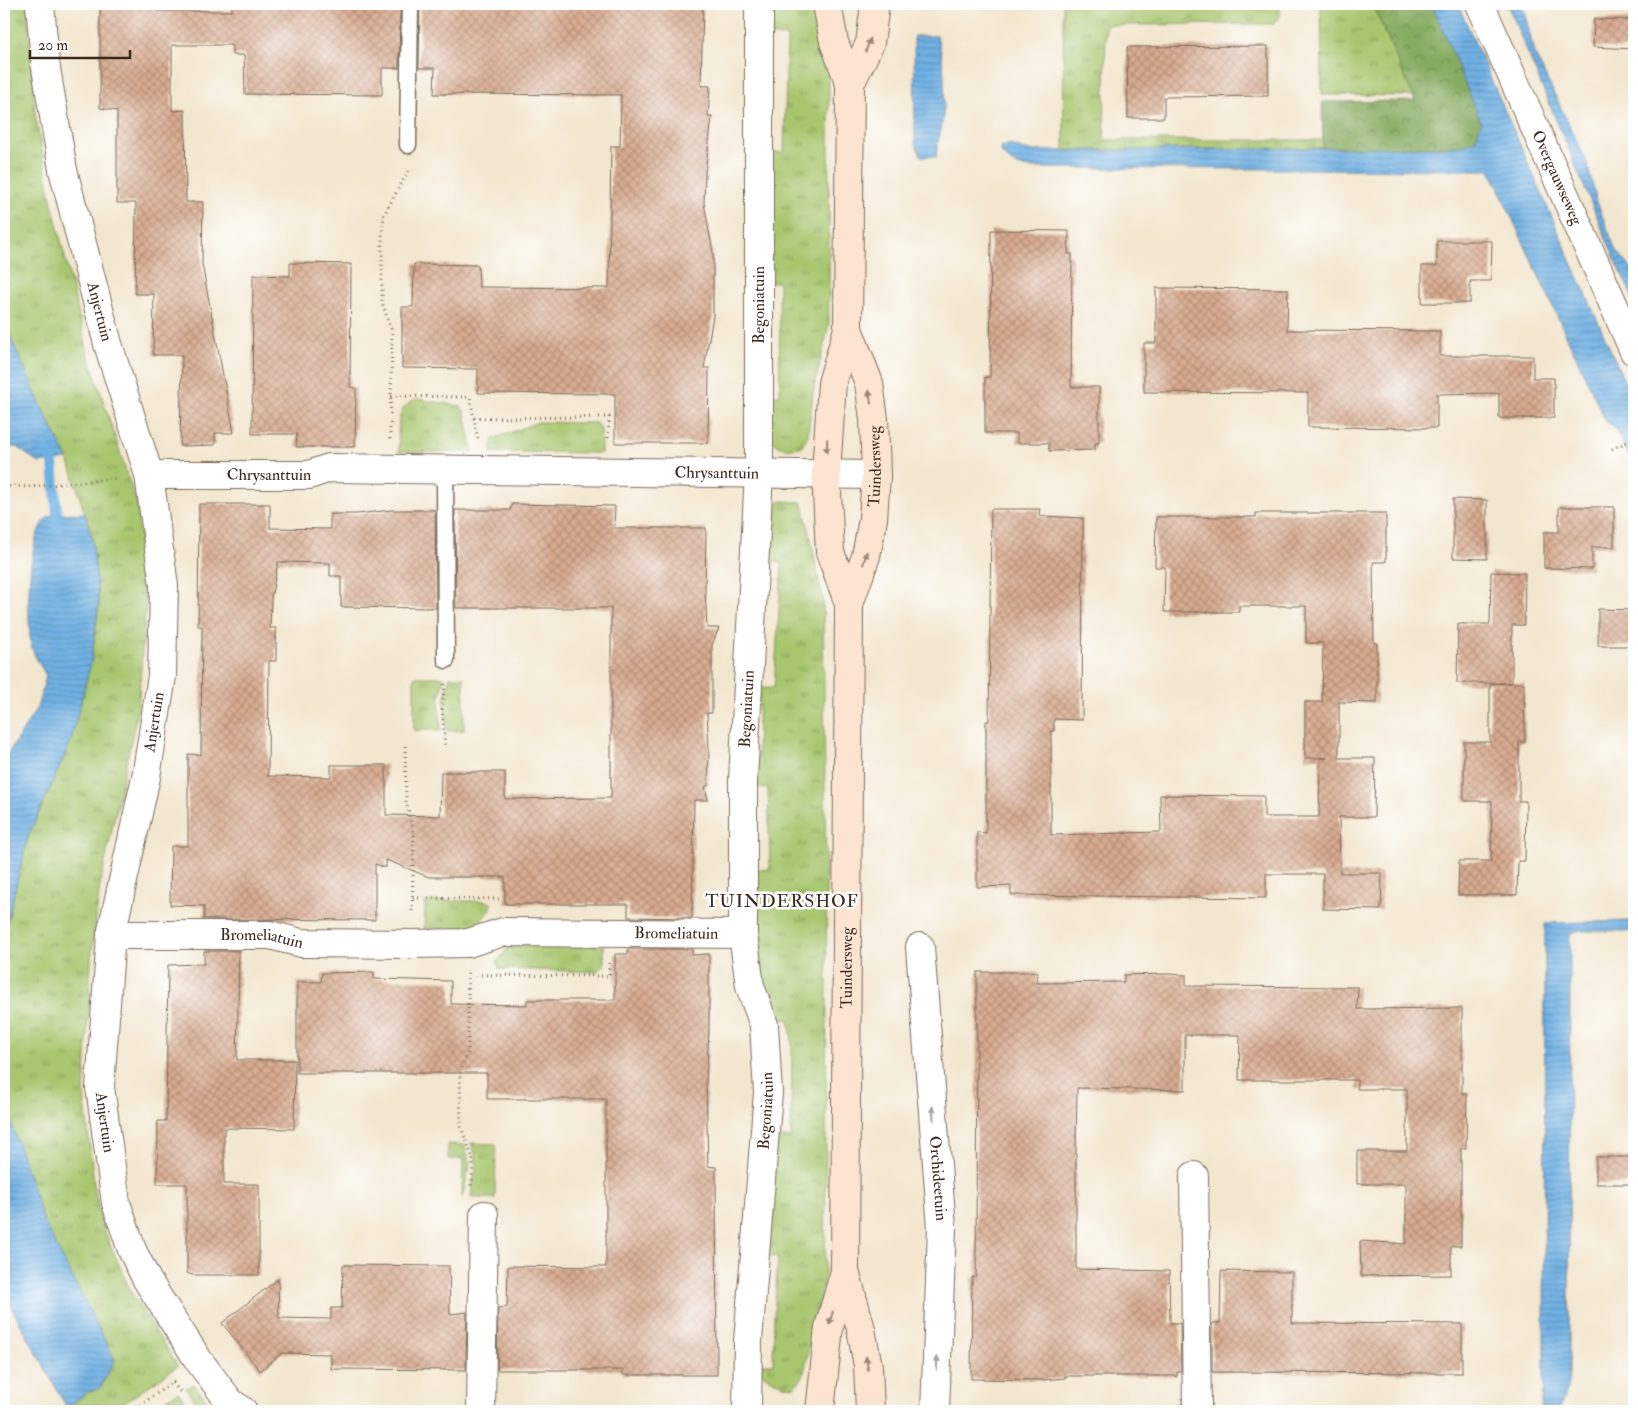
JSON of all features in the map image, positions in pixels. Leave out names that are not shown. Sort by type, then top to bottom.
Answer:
[{"type":"main road","name":"Tuindersweg","points":[[826,4],[834,42],[850,84],[848,329],[832,383],[826,473],[830,552],[849,604]]},
{"type":"main road","name":"Tuindersweg","points":[[850,84],[870,43],[875,4]]},
{"type":"main road","name":"Tuindersweg","points":[[820,1411],[829,1327],[844,1271],[849,604],[866,556],[873,519],[876,475],[874,419],[869,384],[848,329]]},
{"type":"main road","name":"Tuindersweg","points":[[844,1271],[861,1329],[868,1366],[870,1411]]},
{"type":"street","name":"Anjertuin","points":[[40,4],[45,62],[63,170],[108,344],[149,475],[164,586],[162,676],[146,777],[111,935],[100,1087],[116,1202],[132,1250],[147,1280],[199,1361],[230,1402],[243,1411]]},
{"type":"street","name":"Begoniatuin","points":[[747,1411],[748,1341],[768,1093],[764,1025],[750,986],[743,934],[743,780],[759,473],[759,4]]},
{"type":"street","name":"Overgauwseweg","points":[[1480,4],[1634,351]]},
{"type":"street","name":"Chrysanttuin","points":[[149,475],[309,475],[329,468],[876,475]]},
{"type":"street","name":"Bromeliatuin","points":[[111,935],[270,935],[301,943],[412,944],[468,943],[503,932],[743,934]]},
{"type":"street","name":"Orchideetuin","points":[[920,947],[942,1228],[935,1411]]},
{"type":"street","points":[[1194,1176],[1196,1411]]},
{"type":"street","points":[[482,1411],[484,1215]]},
{"type":"lane","points":[[408,145],[410,4]]},
{"type":"lane","points":[[445,469],[446,660]]},
{"type":"path","points":[[389,470],[392,332],[382,302],[382,236],[384,214],[408,169],[408,145]]},
{"type":"path","points":[[391,396],[470,397],[483,470]]},
{"type":"path","points":[[474,418],[608,417],[608,472]]},
{"type":"path","points":[[1612,449],[1634,439]]},
{"type":"path","points":[[4,486],[31,487],[82,482]]},
{"type":"path","points":[[445,746],[442,702],[447,679],[446,660]]},
{"type":"path","points":[[405,746],[406,801],[414,834],[412,944]]},
{"type":"path","points":[[413,898],[499,899],[497,934]]},
{"type":"path","points":[[468,975],[609,976],[609,932]]},
{"type":"path","points":[[468,943],[468,1051],[460,1073],[461,1127],[473,1159],[472,1181],[469,1189]]},
{"type":"path","points":[[132,1411],[199,1361]]},
{"type":"green space","points":[[4,4],[27,4],[35,113],[51,199],[88,353],[137,505],[146,602],[138,709],[100,885],[91,960],[84,1095],[94,1184],[102,1226],[133,1296],[178,1366],[112,1411],[69,1411],[67,1408],[86,1393],[100,1388],[115,1360],[44,1222],[12,1126],[4,1081],[4,935],[28,837],[70,744],[91,662],[99,603],[92,537],[68,459],[40,404],[4,322]]},
{"type":"green space","points":[[771,4],[815,4],[829,86],[829,324],[813,393],[808,435],[801,447],[789,448],[778,446],[773,442],[767,419],[767,396],[780,395],[779,282],[764,282],[769,152],[784,153],[787,36],[771,36]]},
{"type":"green space","points":[[1063,4],[1280,4],[1280,17],[1274,24],[1106,25],[1104,140],[1322,140],[1323,148],[1064,150]]},
{"type":"green space","points":[[1321,4],[1377,4],[1373,5],[1413,96],[1322,95]]},
{"type":"green space","points":[[1432,4],[1482,122],[1475,141],[1453,147],[1323,148],[1322,102],[1415,101],[1373,5]]},
{"type":"green space","points":[[418,399],[461,406],[465,413],[473,452],[399,452],[398,428],[401,413],[410,402]]},
{"type":"green space","points":[[538,422],[596,423],[601,429],[601,453],[491,452],[493,439]]},
{"type":"green space","points":[[782,501],[801,502],[804,508],[823,598],[827,986],[825,1273],[803,1377],[794,1387],[783,1385],[763,1375],[761,1364],[773,1364],[778,1257],[766,1256],[777,1138],[791,1138],[792,1043],[789,1019],[775,1020],[758,965],[756,929],[757,870],[770,869],[768,789],[756,788],[759,688],[774,688],[782,563],[767,562],[770,511],[774,504]]},
{"type":"green space","points":[[414,677],[444,677],[439,701],[441,731],[414,730]]},
{"type":"green space","points":[[450,677],[464,677],[464,730],[447,731],[444,699]]},
{"type":"green space","points":[[429,901],[485,901],[491,903],[491,909],[473,929],[424,928],[425,903]]},
{"type":"green space","points":[[511,944],[604,946],[604,966],[596,972],[499,969],[497,962]]},
{"type":"green space","points":[[471,1143],[496,1144],[495,1198],[471,1198],[476,1158]]},
{"type":"green space","points":[[448,1144],[464,1145],[470,1164],[462,1198],[463,1159],[448,1159]]},
{"type":"green space","points":[[194,1384],[215,1411],[203,1411],[186,1388]]},
{"type":"green space","points":[[178,1392],[192,1411],[148,1411]]},
{"type":"water","points":[[1432,4],[1458,4],[1634,403],[1634,468],[1614,426],[1606,422],[1490,170],[1027,168],[1012,163],[1001,153],[1002,147],[1009,145],[1029,151],[1453,147],[1475,141],[1481,122]]},
{"type":"water","points":[[1507,4],[1522,4],[1535,54],[1587,162],[1597,202],[1615,248],[1634,272],[1634,301],[1611,250]]},
{"type":"water","points":[[914,36],[937,36],[942,56],[945,86],[944,107],[936,157],[921,156],[915,143]]},
{"type":"water","points":[[4,322],[40,404],[68,459],[39,463],[17,447],[4,447]]},
{"type":"water","points":[[85,513],[92,537],[99,603],[91,662],[70,744],[28,837],[4,935],[4,760],[37,708],[46,676],[31,644],[29,596],[32,555],[42,524],[50,516]]},
{"type":"water","points":[[1634,921],[1634,931],[1579,931],[1570,934],[1569,1383],[1560,1408],[1541,1408],[1544,1387],[1545,923]]},
{"type":"water","points":[[4,1081],[12,1126],[44,1222],[115,1360],[100,1388],[86,1393],[67,1408],[4,1294]]},
{"type":"building","points":[[100,4],[157,4],[157,11],[232,11],[232,4],[400,4],[399,68],[382,68],[382,95],[245,94],[244,55],[232,55],[232,45],[172,45],[172,111],[185,110],[186,202],[203,202],[202,264],[234,433],[215,433],[215,445],[180,446],[182,355],[153,355],[154,294],[135,294],[136,203],[117,203],[117,111],[100,108]]},
{"type":"building","points":[[420,4],[703,4],[701,86],[710,86],[708,117],[712,117],[705,173],[704,203],[713,253],[713,316],[704,368],[709,368],[708,443],[615,443],[615,394],[478,393],[478,369],[402,368],[402,307],[413,307],[414,264],[478,265],[479,287],[609,288],[611,146],[620,146],[621,95],[434,94],[435,68],[419,68]]},
{"type":"building","points":[[1594,19],[1634,20],[1634,49],[1593,47]]},
{"type":"building","points":[[1268,46],[1268,96],[1164,97],[1164,118],[1128,118],[1127,47]]},
{"type":"building","points":[[991,230],[1069,231],[1068,254],[1072,254],[1071,387],[1099,387],[1099,443],[1095,443],[1095,450],[1049,451],[1049,443],[1017,443],[1017,433],[985,433],[985,377],[990,377]]},
{"type":"building","points":[[1437,241],[1492,241],[1491,281],[1470,281],[1470,303],[1422,303],[1422,266],[1437,266]]},
{"type":"building","points":[[290,263],[351,264],[350,387],[356,388],[355,447],[296,447],[297,434],[252,434],[253,275],[290,276]]},
{"type":"building","points":[[1156,288],[1288,289],[1287,330],[1440,331],[1440,356],[1533,356],[1533,378],[1554,378],[1554,418],[1499,418],[1499,393],[1437,394],[1437,428],[1308,427],[1308,393],[1144,392],[1144,343],[1156,343]]},
{"type":"building","points":[[1453,499],[1487,500],[1487,559],[1453,558]]},
{"type":"building","points":[[199,504],[270,504],[270,528],[330,529],[330,514],[357,514],[391,510],[435,510],[436,608],[341,607],[341,576],[330,576],[330,563],[278,562],[271,599],[270,628],[276,628],[276,661],[269,661],[268,776],[331,777],[331,765],[386,765],[386,815],[440,816],[441,772],[505,772],[505,799],[611,798],[611,608],[456,608],[455,510],[510,510],[512,504],[615,506],[614,528],[706,528],[705,589],[707,628],[719,628],[712,645],[712,713],[707,713],[709,749],[708,785],[705,787],[708,800],[694,800],[692,918],[628,917],[628,904],[505,904],[505,877],[429,877],[386,860],[386,868],[375,864],[375,920],[204,919],[204,906],[170,905],[171,846],[188,846],[188,754],[201,755],[202,626],[198,626]]},
{"type":"building","points":[[1559,507],[1614,507],[1614,547],[1592,547],[1592,569],[1544,568],[1544,532],[1559,532]]},
{"type":"building","points":[[991,509],[1040,509],[1039,516],[1083,518],[1082,720],[1054,719],[1054,731],[1051,731],[1051,835],[1161,832],[1160,795],[1264,796],[1264,817],[1319,817],[1320,758],[1305,758],[1305,702],[1322,702],[1323,643],[1306,643],[1306,606],[1239,606],[1239,612],[1164,612],[1165,567],[1155,567],[1156,517],[1256,517],[1256,513],[1386,513],[1386,562],[1373,562],[1374,643],[1377,643],[1377,703],[1339,702],[1339,758],[1375,758],[1374,817],[1339,817],[1340,873],[1382,873],[1381,910],[1323,909],[1323,874],[1266,874],[1266,898],[1011,895],[1011,886],[977,887],[977,832],[986,833],[986,721],[989,721]]},
{"type":"building","points":[[1491,572],[1525,573],[1524,625],[1512,625],[1512,683],[1457,683],[1458,624],[1490,624]]},
{"type":"building","points":[[1598,609],[1634,610],[1634,646],[1598,646]]},
{"type":"building","points":[[1524,683],[1525,742],[1519,742],[1519,801],[1526,801],[1525,861],[1518,861],[1517,895],[1458,895],[1459,861],[1491,861],[1492,801],[1464,801],[1464,742],[1490,742],[1490,684]]},
{"type":"building","points":[[628,949],[692,949],[692,955],[709,954],[709,1029],[706,1082],[708,1166],[716,1167],[717,1375],[623,1375],[623,1370],[497,1370],[498,1308],[507,1307],[508,1266],[606,1267],[606,1099],[487,1099],[487,1073],[297,1073],[297,982],[321,982],[322,973],[374,972],[374,979],[451,981],[451,1004],[527,1005],[527,1000],[615,1000],[615,954],[628,954]]},
{"type":"building","points":[[204,951],[239,951],[237,1060],[295,1060],[294,1129],[224,1128],[224,1184],[259,1184],[259,1275],[192,1275],[187,1273],[187,1184],[157,1184],[158,1121],[166,1121],[168,965],[204,964]]},
{"type":"building","points":[[977,972],[1038,972],[1037,983],[1124,982],[1124,975],[1168,974],[1186,975],[1186,986],[1358,987],[1357,1009],[1462,1008],[1462,1093],[1467,1093],[1466,1148],[1461,1148],[1461,1246],[1451,1246],[1451,1275],[1361,1276],[1360,1241],[1406,1244],[1406,1184],[1357,1184],[1357,1151],[1407,1151],[1407,1089],[1357,1089],[1357,1080],[1239,1080],[1240,1035],[1185,1035],[1185,1090],[1077,1088],[1076,1141],[1076,1269],[1169,1271],[1170,1323],[1180,1323],[1181,1372],[1177,1372],[1177,1376],[1065,1376],[1065,1378],[1043,1380],[971,1379],[972,1277],[976,1277]]},
{"type":"building","points":[[1596,1157],[1634,1157],[1634,1184],[1596,1184]]},
{"type":"building","points":[[343,1265],[449,1266],[450,1314],[467,1312],[466,1370],[331,1369],[331,1354],[282,1353],[260,1371],[222,1323],[278,1279],[279,1318],[331,1319],[331,1308],[342,1308]]},
{"type":"building","points":[[1221,1271],[1292,1272],[1292,1323],[1462,1324],[1462,1373],[1212,1372],[1212,1323],[1220,1323]]},
{"type":"waterway","points":[[46,451],[53,462],[58,527]]},
{"type":"district","name":"TUINDERSHOF","points":[[782,901]]}]
